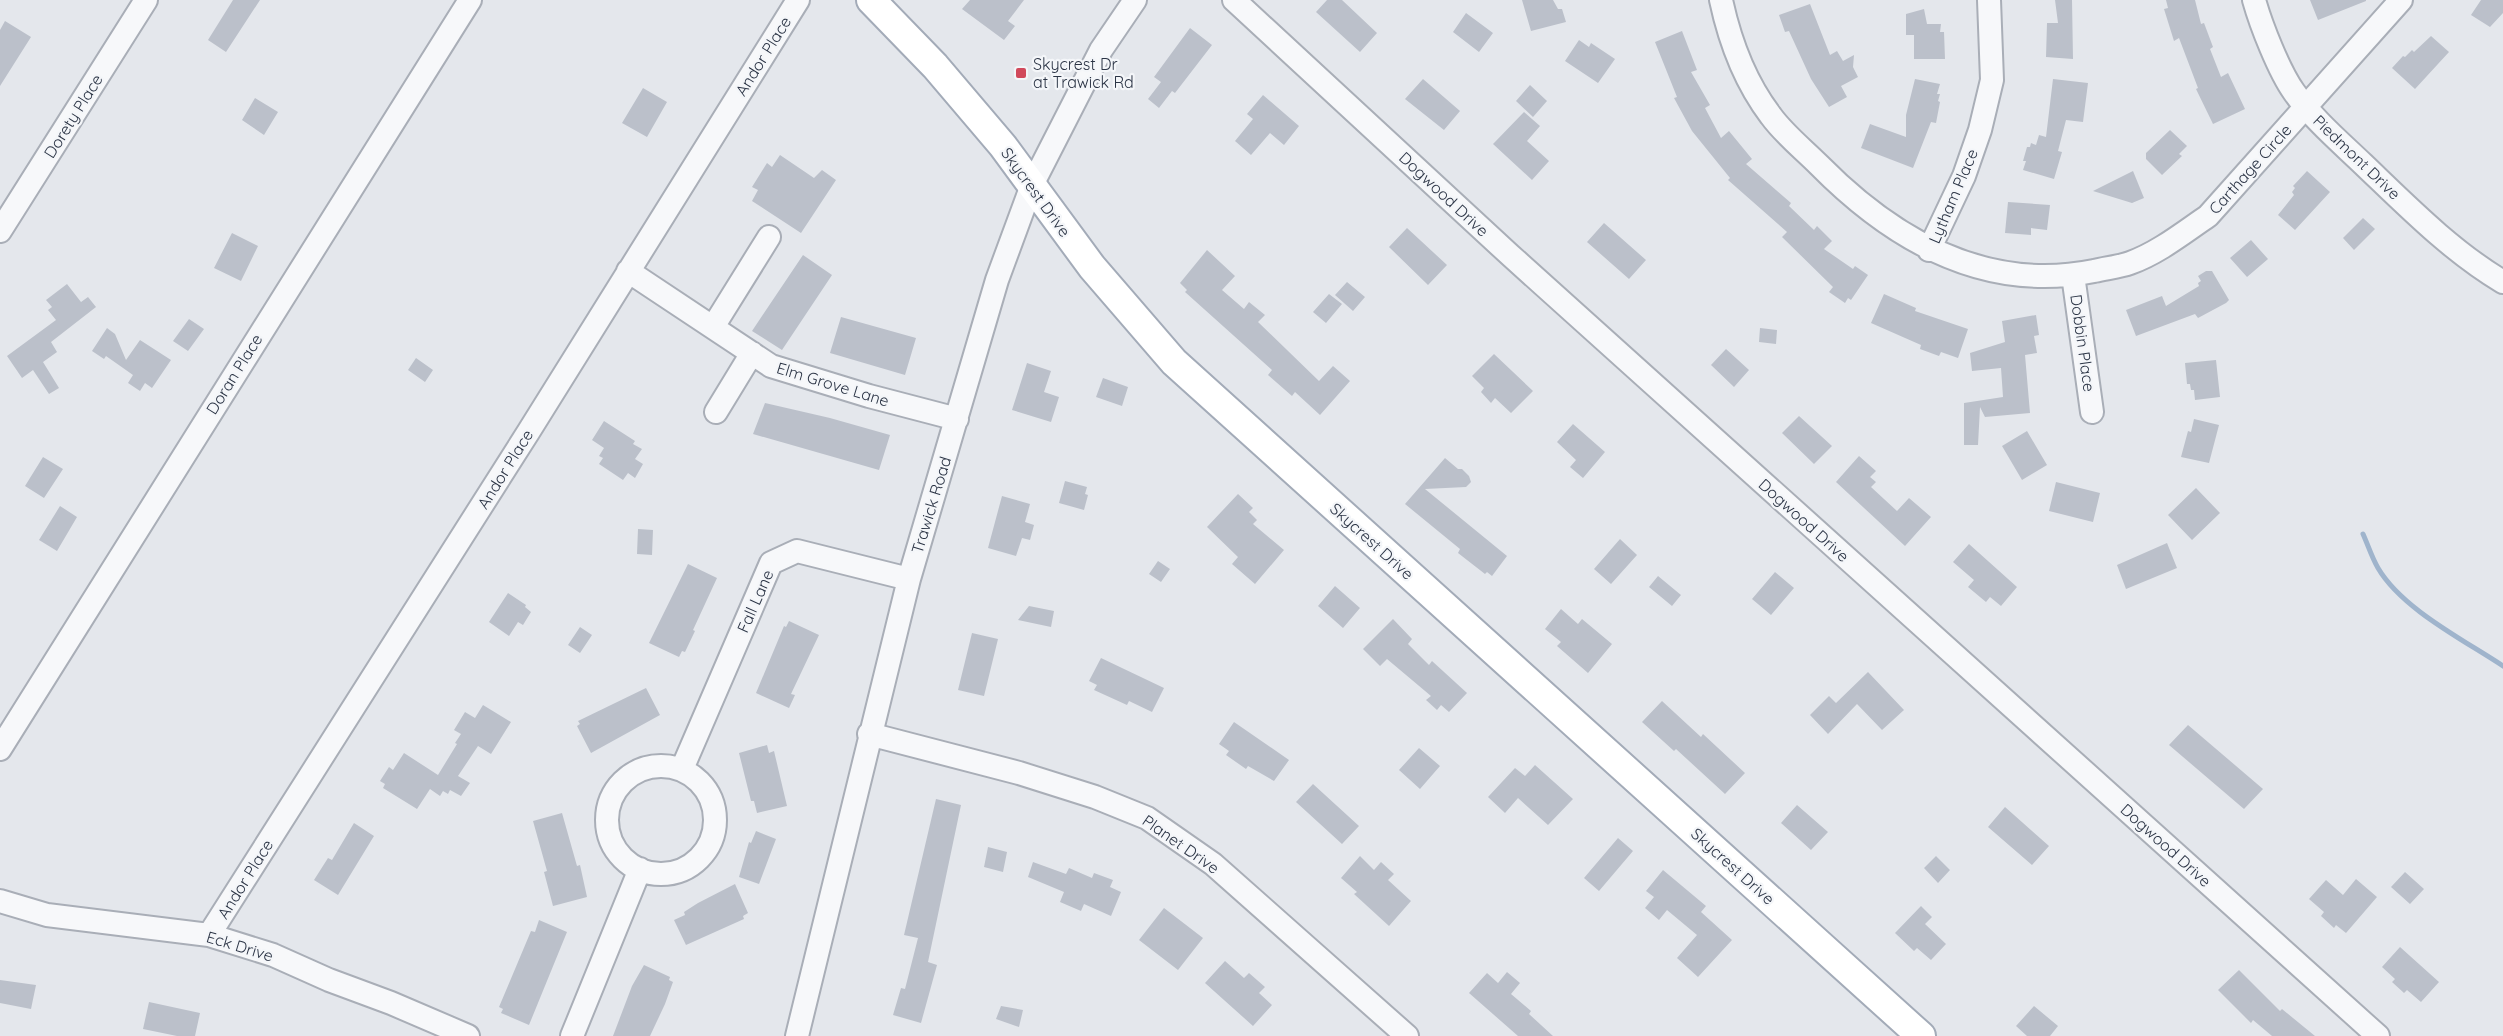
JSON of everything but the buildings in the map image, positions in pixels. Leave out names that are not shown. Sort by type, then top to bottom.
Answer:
[{"type":"main road","name":"Skycrest Drive","points":[[871,0],[934,66],[1003,147],[1092,267],[1174,362],[1921,1036]]},
{"type":"street","name":"Dorety Place","points":[[0,231],[146,0]]},
{"type":"street","name":"Doran Place","points":[[0,749],[470,0]]},
{"type":"street","name":"Andor Place","points":[[209,935],[523,441],[798,0]]},
{"type":"street","name":"Trawick Road","points":[[797,1036],[909,579],[997,280],[1032,184],[1101,50],[1136,0]]},
{"type":"street","name":"Dogwood Drive","points":[[1234,0],[1510,255],[2372,1034]]},
{"type":"street","name":"Carthage Circle","points":[[1721,0],[1739,62],[1771,116],[1846,192],[1895,230],[1929,250],[1969,266],[2035,276],[2073,275],[2129,263],[2172,240],[2208,216],[2401,0]]},
{"type":"street","name":"Lytham Place","points":[[1929,250],[1964,176],[1980,130],[1992,80],[1989,0]]},
{"type":"street","name":"Piedmont Drive","points":[[2254,0],[2259,20],[2292,90],[2306,108],[2397,196],[2449,242],[2503,282]]},
{"type":"street","points":[[713,327],[768,237]]},
{"type":"street","name":"Elm Grove Lane","points":[[628,271],[771,366],[869,396],[957,419]]},
{"type":"street","name":"Dobbin Place","points":[[2073,275],[2092,412]]},
{"type":"street","points":[[716,412],[752,354]]},
{"type":"street","name":"Fall Lane","points":[[682,770],[771,564],[797,551],[909,579]]},
{"type":"street","name":"Planet Drive","points":[[870,734],[1019,773],[1095,797],[1147,818],[1213,864],[1407,1036]]},
{"type":"street","points":[[652,766],[667,766],[682,770],[699,781],[711,798],[716,818],[712,839],[701,856],[685,869],[664,874],[640,869],[623,859],[614,847],[608,833],[606,818],[609,803],[615,790],[625,778],[638,770],[652,766]]},
{"type":"street","points":[[572,1036],[640,869]]},
{"type":"street","name":"Eck Drive","points":[[0,901],[47,915],[209,935],[273,955],[468,1036]]},
{"type":"waterway","points":[[2363,534],[2378,568],[2402,597],[2435,623],[2503,666]]},
{"type":"place","name":"Skycrest Dr at Trawick Rd","points":[[1021,73]]}]
